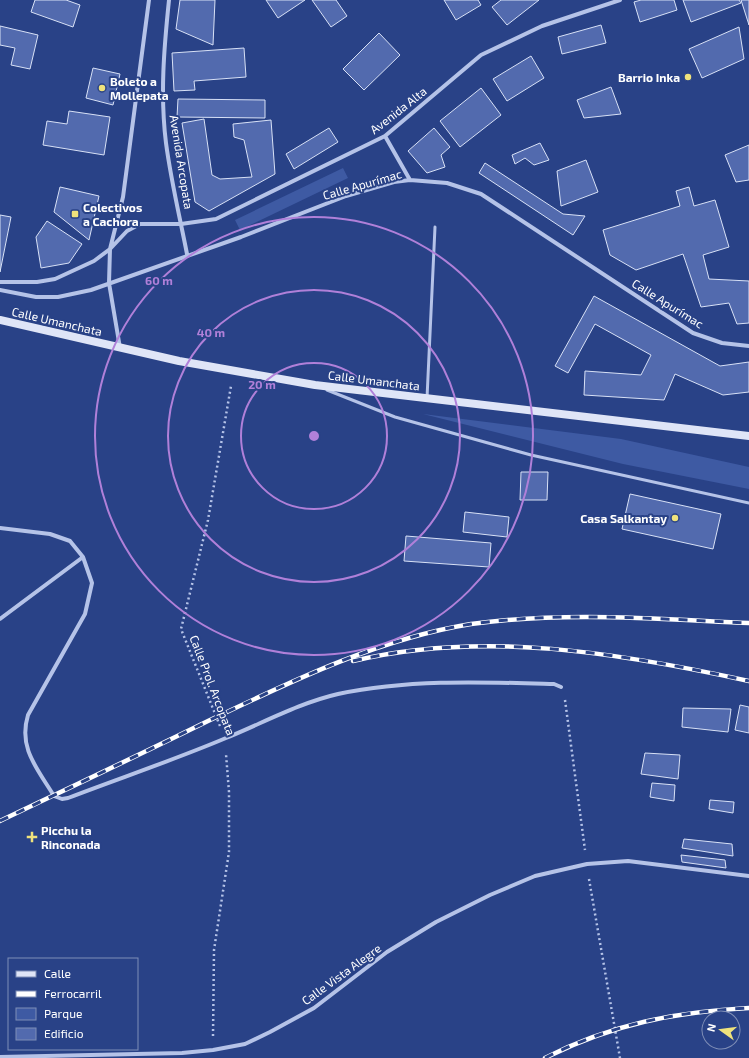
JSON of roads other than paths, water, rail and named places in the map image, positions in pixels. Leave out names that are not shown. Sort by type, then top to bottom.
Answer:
[{"type":"main road","name":"Calle Umanchata","points":[[0,320],[120,348],[233,371],[316,385],[749,436]]},
{"type":"street","points":[[120,348],[110,283],[110,249],[123,197],[149,0]]},
{"type":"street","name":"Avenida Arcopata","points":[[169,0],[163,62],[163,104],[166,142],[187,254]]},
{"type":"street","name":"Avenida Alta","points":[[110,249],[127,231],[140,224],[181,224],[216,219],[385,136],[481,56],[542,26],[620,0]]},
{"type":"street","points":[[385,136],[410,180]]},
{"type":"street","name":"Calle Apurímac","points":[[0,290],[36,297],[58,297],[91,290],[187,254],[241,237],[346,196],[394,182],[410,180],[446,183],[480,194],[693,333],[722,343],[749,346]]},
{"type":"street","points":[[0,282],[37,282],[55,278],[94,261],[110,249]]},
{"type":"street","points":[[0,528],[50,534],[70,541],[84,557],[92,583],[86,614],[28,715],[24,727],[24,741],[29,754],[54,796],[62,799],[225,738],[309,702],[371,688],[473,681],[554,684],[561,687]]},
{"type":"street","points":[[0,619],[84,557]]},
{"type":"street","name":"Calle Vista Alegre","points":[[0,1057],[182,1053],[213,1050],[244,1044],[270,1032],[314,1008],[387,952],[436,922],[490,895],[535,876],[587,864],[628,860],[749,876]]},
{"type":"lane","points":[[427,398],[435,227]]},
{"type":"lane","points":[[316,385],[395,418],[531,455],[749,503]]},
{"type":"railway","points":[[0,821],[240,706],[336,663],[402,640],[436,631],[471,624],[506,620],[576,617],[645,618],[749,623]]},
{"type":"railway","points":[[353,661],[402,652],[452,647],[502,646],[602,654],[749,681]]},
{"type":"railway","points":[[545,1058],[570,1046],[619,1028],[695,1013],[749,1008]]},
{"type":"place","name":"Barrio Inka","points":[[688,77]]},
{"type":"place","name":"Boleto a Mollepata","points":[[102,88]]},
{"type":"place","name":"Colectivos a Cachora","points":[[75,214]]},
{"type":"place","name":"Casa Salkantay","points":[[675,518]]},
{"type":"place","name":"Picchu la Rinconada","points":[[32,837]]}]
